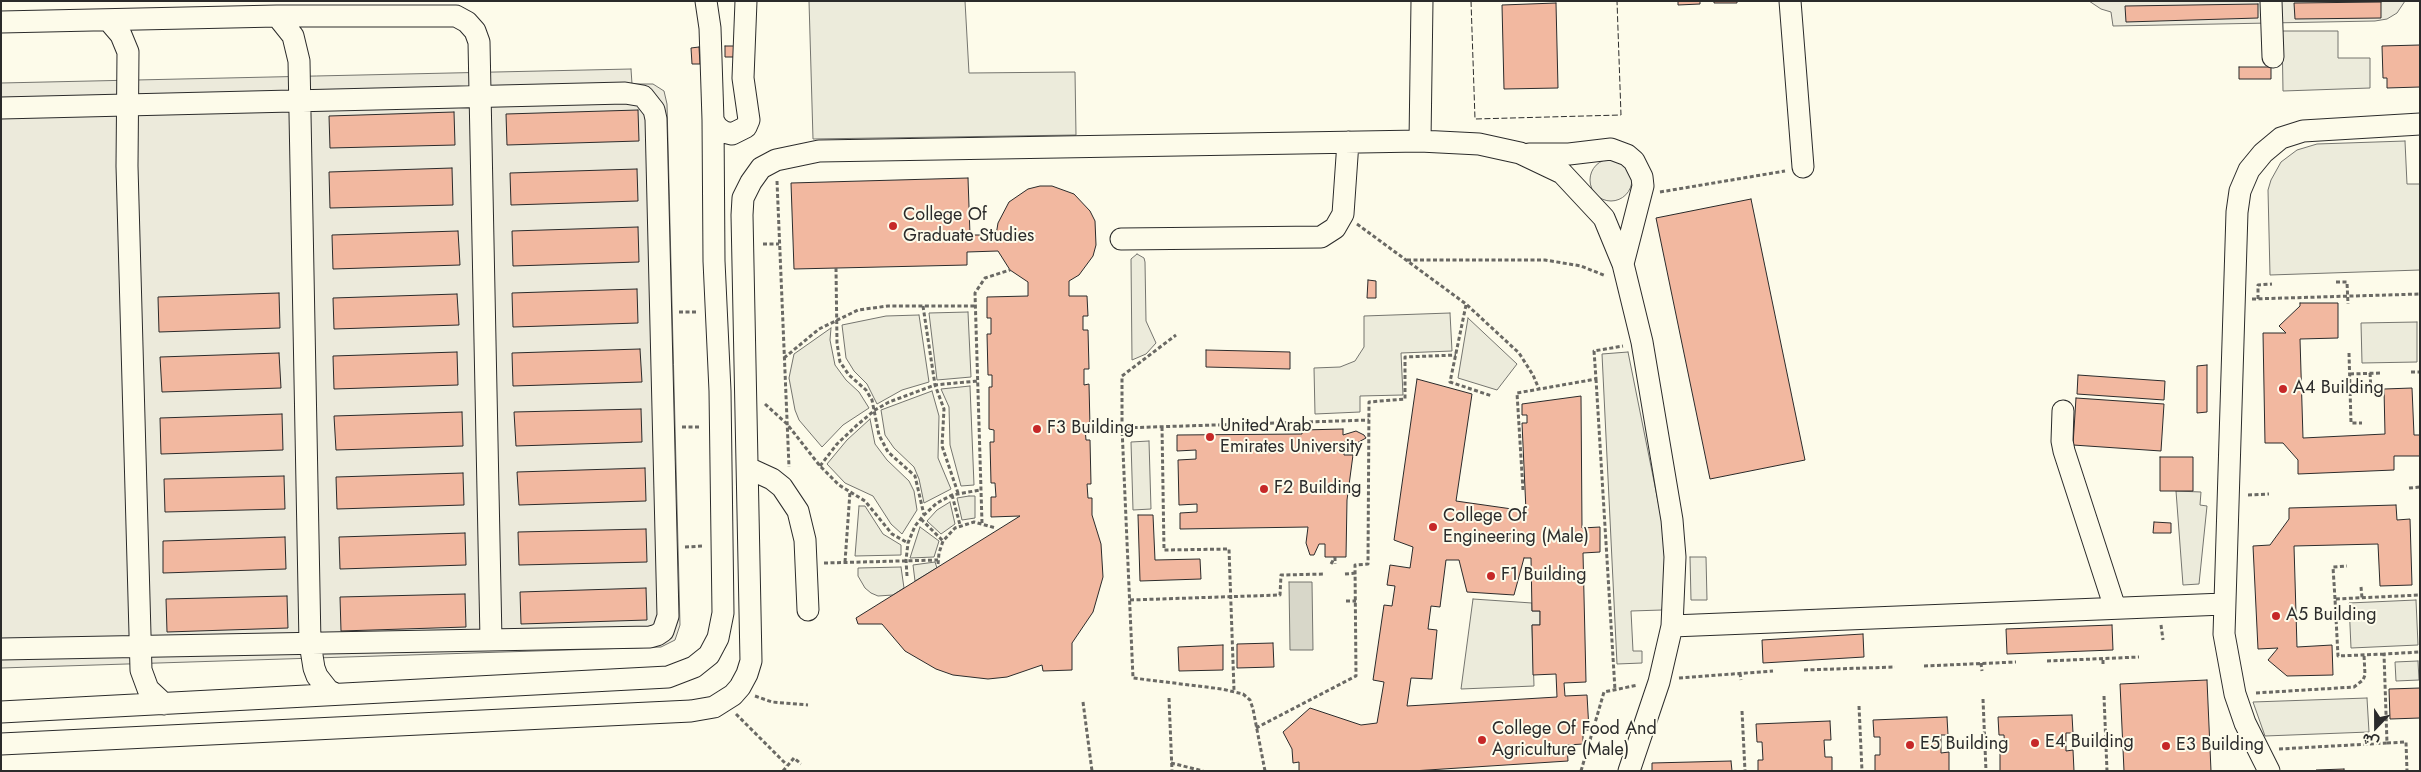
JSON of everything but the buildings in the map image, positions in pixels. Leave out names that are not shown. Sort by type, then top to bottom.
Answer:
[{"type":"street","points":[[1,712],[668,677],[694,667],[709,655],[718,638],[723,620],[720,391],[714,261],[713,120],[710,28],[706,1]]},
{"type":"street","points":[[713,120],[717,128],[732,134],[740,132],[746,127],[749,120],[743,78],[746,1]]},
{"type":"street","points":[[1420,141],[1422,1]]},
{"type":"street","points":[[1790,1],[1802,168]]},
{"type":"street","points":[[2271,1],[2273,57]]},
{"type":"street","points":[[277,16],[286,26],[298,48],[310,643],[317,676],[328,690],[335,694]]},
{"type":"street","points":[[1,22],[277,16],[456,16],[475,31],[479,42],[491,640]]},
{"type":"street","points":[[109,21],[121,36],[128,52],[127,105],[140,645],[143,680],[148,690],[164,704]]},
{"type":"street","points":[[1,108],[634,93],[643,96],[654,110],[668,616],[663,631],[650,637],[1,649]]},
{"type":"street","points":[[2269,771],[2258,750],[2235,694],[2224,634],[2237,212],[2240,190],[2249,170],[2263,153],[2281,138],[2303,131],[2420,124]]},
{"type":"street","points":[[1,744],[691,711],[714,707],[724,702],[740,687],[751,661],[743,198],[750,182],[761,168],[776,160],[819,151],[1348,142],[1420,141],[1478,144],[1520,153],[1569,154],[1602,148],[1620,151],[1628,155],[1639,168],[1643,186],[1623,264]]},
{"type":"street","points":[[1121,239],[1313,238],[1328,234],[1340,222],[1343,214],[1348,142]]},
{"type":"street","points":[[1520,153],[1562,173],[1604,218],[1623,264],[1642,342],[1672,520],[1675,557],[1672,626],[1659,682],[1629,771]]},
{"type":"street","points":[[2063,411],[2062,441],[2067,464],[2115,608]]},
{"type":"street","points":[[748,468],[772,479],[790,498],[802,525],[808,610]]},
{"type":"street","points":[[1672,626],[2224,604]]},
{"type":"path","points":[[776,160],[790,498]]},
{"type":"path","points":[[1642,195],[1802,168]]},
{"type":"path","points":[[1343,214],[1466,304],[1519,353],[1533,375],[1539,389]]},
{"type":"path","points":[[1407,260],[1545,260],[1581,266],[1615,280],[1630,289]]},
{"type":"path","points":[[836,268],[837,352],[840,362],[849,375],[866,390],[875,410],[879,434],[888,452],[915,476],[924,515]]},
{"type":"path","points":[[982,522],[975,306],[977,288],[985,278],[1010,270]]},
{"type":"path","points":[[2336,282],[2347,282],[2348,304]]},
{"type":"path","points":[[2258,299],[2258,285],[2272,284]]},
{"type":"path","points":[[2234,300],[2420,294]]},
{"type":"path","points":[[1466,304],[1450,382],[1492,396]]},
{"type":"path","points":[[923,306],[935,385],[944,409],[944,454],[958,493]]},
{"type":"path","points":[[784,358],[819,329],[836,319],[873,307],[975,306]]},
{"type":"path","points":[[1176,335],[1122,376],[1122,428],[1134,678],[1234,690],[1243,694],[1250,700],[1265,771]]},
{"type":"path","points":[[1615,690],[1594,352],[1642,342]]},
{"type":"path","points":[[2349,353],[2351,423],[2362,423]]},
{"type":"path","points":[[1256,728],[1356,676],[1355,564],[1368,564],[1370,402],[1405,400],[1405,357],[1456,355]]},
{"type":"path","points":[[2411,372],[2420,372]]},
{"type":"path","points":[[2370,373],[2371,389]]},
{"type":"path","points":[[2350,374],[2381,373]]},
{"type":"path","points":[[1522,490],[1517,393],[1596,379]]},
{"type":"path","points":[[820,466],[837,444],[875,410],[904,395],[935,385],[977,381]]},
{"type":"path","points":[[747,391],[770,407],[787,424],[820,466],[839,485],[873,509],[892,534],[908,543]]},
{"type":"path","points":[[1122,428],[1369,420]]},
{"type":"path","points":[[664,427],[705,427]]},
{"type":"path","points":[[1162,427],[1164,550],[1229,549],[1234,690]]},
{"type":"path","points":[[2409,488],[2420,487]]},
{"type":"path","points":[[907,576],[908,543],[920,519],[937,503],[952,495],[980,490]]},
{"type":"path","points":[[845,562],[850,492]]},
{"type":"path","points":[[952,495],[960,525]]},
{"type":"path","points":[[920,519],[943,541]]},
{"type":"path","points":[[806,563],[906,560],[938,562],[943,541],[950,532],[960,525],[982,522],[996,528]]},
{"type":"path","points":[[2347,566],[2333,567],[2338,656],[2420,652]]},
{"type":"path","points":[[1345,574],[1356,573]]},
{"type":"path","points":[[1130,600],[1280,596],[1280,575],[1325,574]]},
{"type":"path","points":[[2361,587],[2362,598]]},
{"type":"path","points":[[2335,599],[2420,595]]},
{"type":"path","points":[[1346,601],[1356,601]]},
{"type":"path","points":[[2384,654],[2387,743]]},
{"type":"path","points":[[2235,694],[2354,687],[2365,675],[2364,655]]},
{"type":"path","points":[[2047,661],[2140,657]]},
{"type":"path","points":[[2103,659],[2103,664]]},
{"type":"path","points":[[1924,666],[2016,662]]},
{"type":"path","points":[[1981,663],[1982,671]]},
{"type":"path","points":[[1804,670],[1895,667]]},
{"type":"path","points":[[1857,668],[1857,675]]},
{"type":"path","points":[[1740,673],[1741,680]]},
{"type":"path","points":[[740,687],[772,702],[808,705]]},
{"type":"path","points":[[2104,696],[2107,771]]},
{"type":"path","points":[[1169,698],[1172,771]]},
{"type":"path","points":[[1982,699],[1986,771]]},
{"type":"path","points":[[724,702],[787,764]]},
{"type":"path","points":[[1083,702],[1092,771]]},
{"type":"path","points":[[1859,706],[1862,771]]},
{"type":"path","points":[[1742,711],[1745,771]]},
{"type":"path","points":[[2258,750],[2406,742],[2406,771]]},
{"type":"path","points":[[783,771],[794,758],[801,764]]},
{"type":"path","points":[[1171,763],[1203,771]]},
{"type":"shaded area","points":[[809,1],[965,1],[969,73],[1075,72],[1076,135],[813,139]]},
{"type":"shaded area","points":[[2089,1],[2405,1],[2397,13],[2387,19],[2375,21],[2113,26],[2111,12],[2101,9]]},
{"type":"shaded area","points":[[2282,31],[2338,31],[2338,58],[2370,58],[2370,88],[2283,91]]},
{"type":"shaded area","points":[[631,69],[632,84],[653,84],[664,91],[667,104],[680,625],[675,640],[661,647],[1,668],[1,83]]},
{"type":"shaded area","points":[[2405,141],[2407,184],[2420,184],[2420,270],[2270,275],[2268,190],[2281,162],[2297,150],[2317,144]]},
{"type":"shaded area","points":[[1611,159],[1626,165],[1632,180],[1626,195],[1611,201],[1596,195],[1590,180],[1596,165]]},
{"type":"shaded area","points":[[1137,254],[1144,258],[1145,262],[1146,321],[1156,343],[1146,354],[1132,360],[1131,259]]},
{"type":"shaded area","points":[[968,312],[971,377],[937,380],[929,313]]},
{"type":"shaded area","points":[[1450,313],[1452,351],[1401,353],[1403,395],[1360,396],[1360,412],[1315,414],[1314,368],[1340,367],[1355,361],[1364,347],[1364,316]]},
{"type":"shaded area","points":[[919,315],[929,382],[902,390],[877,404],[867,384],[854,371],[846,358],[842,325],[886,316]]},
{"type":"shaded area","points":[[1468,318],[1517,364],[1497,390],[1458,378]]},
{"type":"shaded area","points":[[2417,322],[2417,362],[2362,363],[2361,323]]},
{"type":"shaded area","points":[[831,328],[830,340],[835,365],[846,380],[859,392],[869,408],[843,425],[822,447],[799,420],[795,410],[789,378],[794,354]]},
{"type":"shaded area","points":[[1628,352],[1663,526],[1666,547],[1665,589],[1662,610],[1631,611],[1633,651],[1642,651],[1642,663],[1617,664],[1602,354]]},
{"type":"shaded area","points":[[970,386],[974,485],[961,486],[950,445],[949,407],[941,389]]},
{"type":"shaded area","points":[[932,391],[939,416],[938,458],[951,489],[924,503],[919,479],[914,467],[894,448],[885,435],[881,410]]},
{"type":"shaded area","points":[[870,419],[875,444],[887,460],[909,481],[914,491],[917,510],[902,534],[891,524],[873,496],[845,483],[827,464],[847,440]]},
{"type":"shaded area","points":[[1149,441],[1151,509],[1133,510],[1131,442]]},
{"type":"shaded area","points":[[2176,491],[2201,492],[2200,505],[2207,506],[2199,584],[2183,585]]},
{"type":"shaded area","points":[[975,496],[975,518],[962,520],[957,498]]},
{"type":"shaded area","points":[[950,502],[955,524],[941,534],[927,521],[937,510]]},
{"type":"shaded area","points":[[859,506],[865,506],[883,534],[901,545],[901,555],[855,556]]},
{"type":"shaded area","points":[[920,527],[939,541],[934,557],[910,558]]},
{"type":"shaded area","points":[[1690,557],[1706,557],[1707,600],[1691,600]]},
{"type":"shaded area","points":[[935,562],[937,568],[915,581],[913,565]]},
{"type":"shaded area","points":[[901,567],[904,588],[893,595],[878,596],[871,593],[865,588],[858,576],[858,568]]},
{"type":"shaded area","points":[[1289,582],[1312,582],[1313,650],[1290,650]]},
{"type":"shaded area","points":[[1473,599],[1532,603],[1532,611],[1540,611],[1540,625],[1532,625],[1534,686],[1461,689]]},
{"type":"shaded area","points":[[2416,600],[2418,645],[2351,648],[2349,603]]},
{"type":"shaded area","points":[[2418,661],[2419,680],[2396,681],[2395,662]]},
{"type":"shaded area","points":[[2367,698],[2369,732],[2265,736],[2253,702]]},
{"type":"fence","points":[[1471,1],[1475,119],[1621,115],[1617,1]]},
{"type":"place","name":"College Of Graduate Studies","points":[[893,226]]},
{"type":"place","name":"A4 Building","points":[[2283,389]]},
{"type":"place","name":"F3 Building","points":[[1037,429]]},
{"type":"place","name":"United Arab Emirates University","points":[[1210,437]]},
{"type":"place","name":"F2 Building","points":[[1264,489]]},
{"type":"place","name":"College Of Engineering (Male)","points":[[1433,527]]},
{"type":"place","name":"F1 Building","points":[[1491,576]]},
{"type":"place","name":"A5 Building","points":[[2276,616]]},
{"type":"place","name":"College Of Food And Agriculture (Male)","points":[[1482,740]]},
{"type":"place","name":"E4 Building","points":[[2035,743]]},
{"type":"place","name":"E5 Building","points":[[1910,745]]},
{"type":"place","name":"E3 Building","points":[[2166,746]]}]
